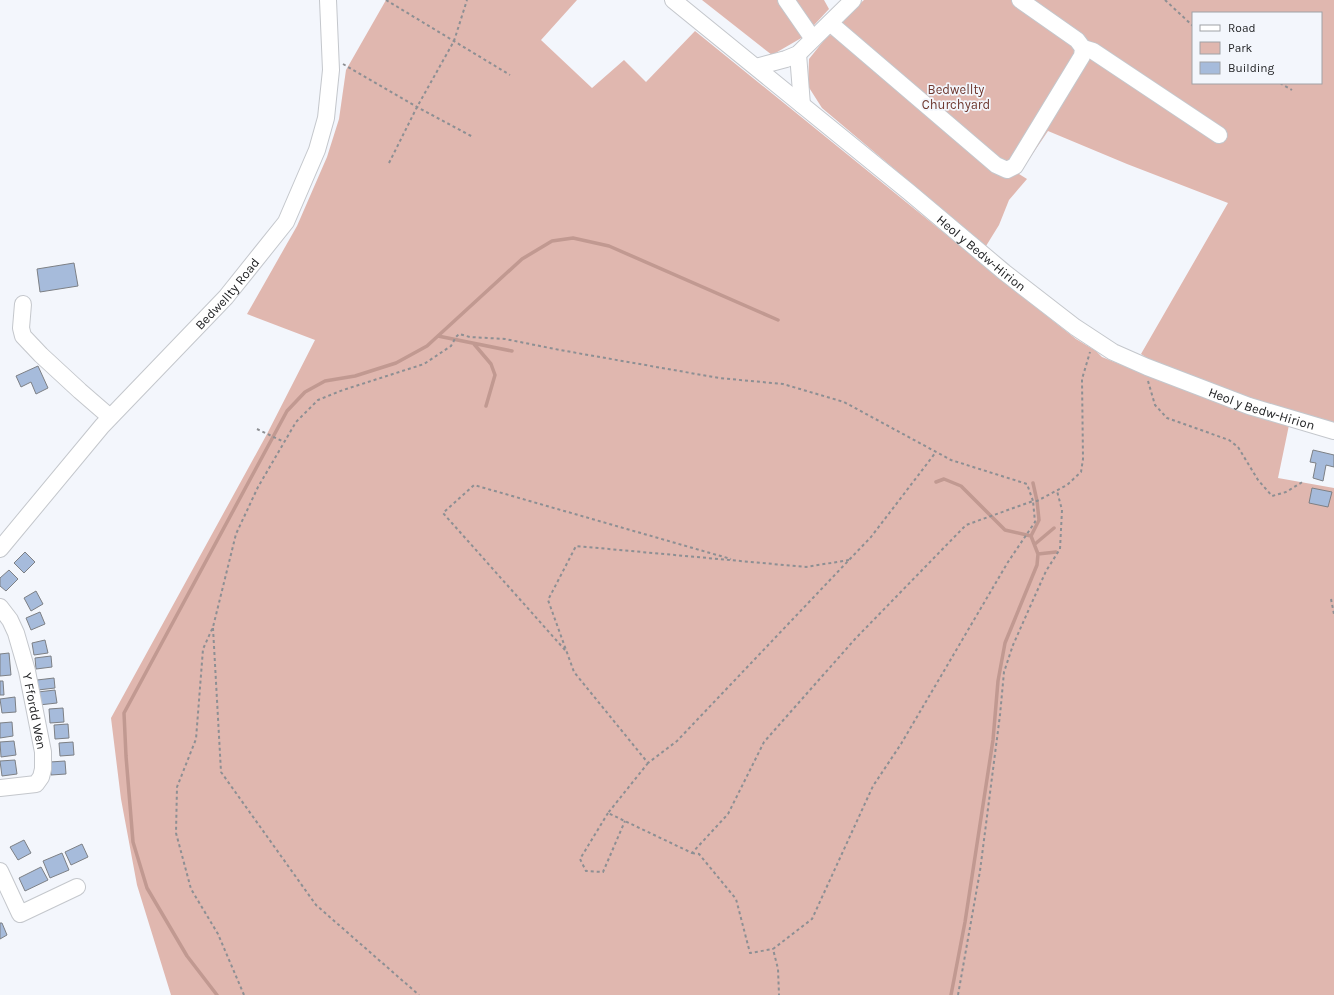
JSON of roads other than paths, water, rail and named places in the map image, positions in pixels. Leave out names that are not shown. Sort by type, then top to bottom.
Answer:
[{"type":"street","name":"Bedwellty Road","points":[[0,549],[110,417],[226,298],[286,222],[317,150],[326,118],[331,70],[328,0]]},
{"type":"street","name":"Heol y Bedw-Hirion","points":[[673,0],[909,192],[1004,272],[1075,327],[1113,352],[1249,406],[1334,431]]},
{"type":"street","points":[[786,0],[814,39]]},
{"type":"street","points":[[756,67],[786,59],[798,54],[854,0]]},
{"type":"street","points":[[830,23],[996,165],[1007,170],[1015,166],[1019,160],[1082,56],[1083,48],[1078,40],[1020,0]]},
{"type":"street","points":[[1083,48],[1093,51],[1219,135]]},
{"type":"street","points":[[798,54],[802,105]]},
{"type":"street","points":[[23,304],[21,328],[23,336],[68,381],[110,417]]},
{"type":"street","name":"Y Ffordd Wen","points":[[0,607],[10,620],[16,633],[27,671],[43,752],[43,769],[41,777],[36,784],[0,788]]},
{"type":"street","points":[[0,871],[20,914],[77,887]]},
{"type":"waterway","points":[[217,995],[187,956],[147,888],[133,842],[124,713],[287,411],[305,392],[325,381],[355,376],[396,363],[427,346],[522,259],[552,241],[573,238],[609,246],[778,320]]},
{"type":"waterway","points":[[438,336],[512,351]]},
{"type":"waterway","points":[[474,344],[491,364],[495,375],[486,406]]},
{"type":"waterway","points":[[936,482],[944,479],[961,486],[1005,530],[1031,536],[1038,554],[1037,565],[1005,643],[998,681],[993,740],[965,922],[951,995]]},
{"type":"waterway","points":[[1031,536],[1039,520],[1033,483]]},
{"type":"waterway","points":[[1035,544],[1054,528]]},
{"type":"waterway","points":[[1038,554],[1056,552]]},
{"type":"park label","name":"Bedwellty Churchyard","points":[[956,96]]}]
